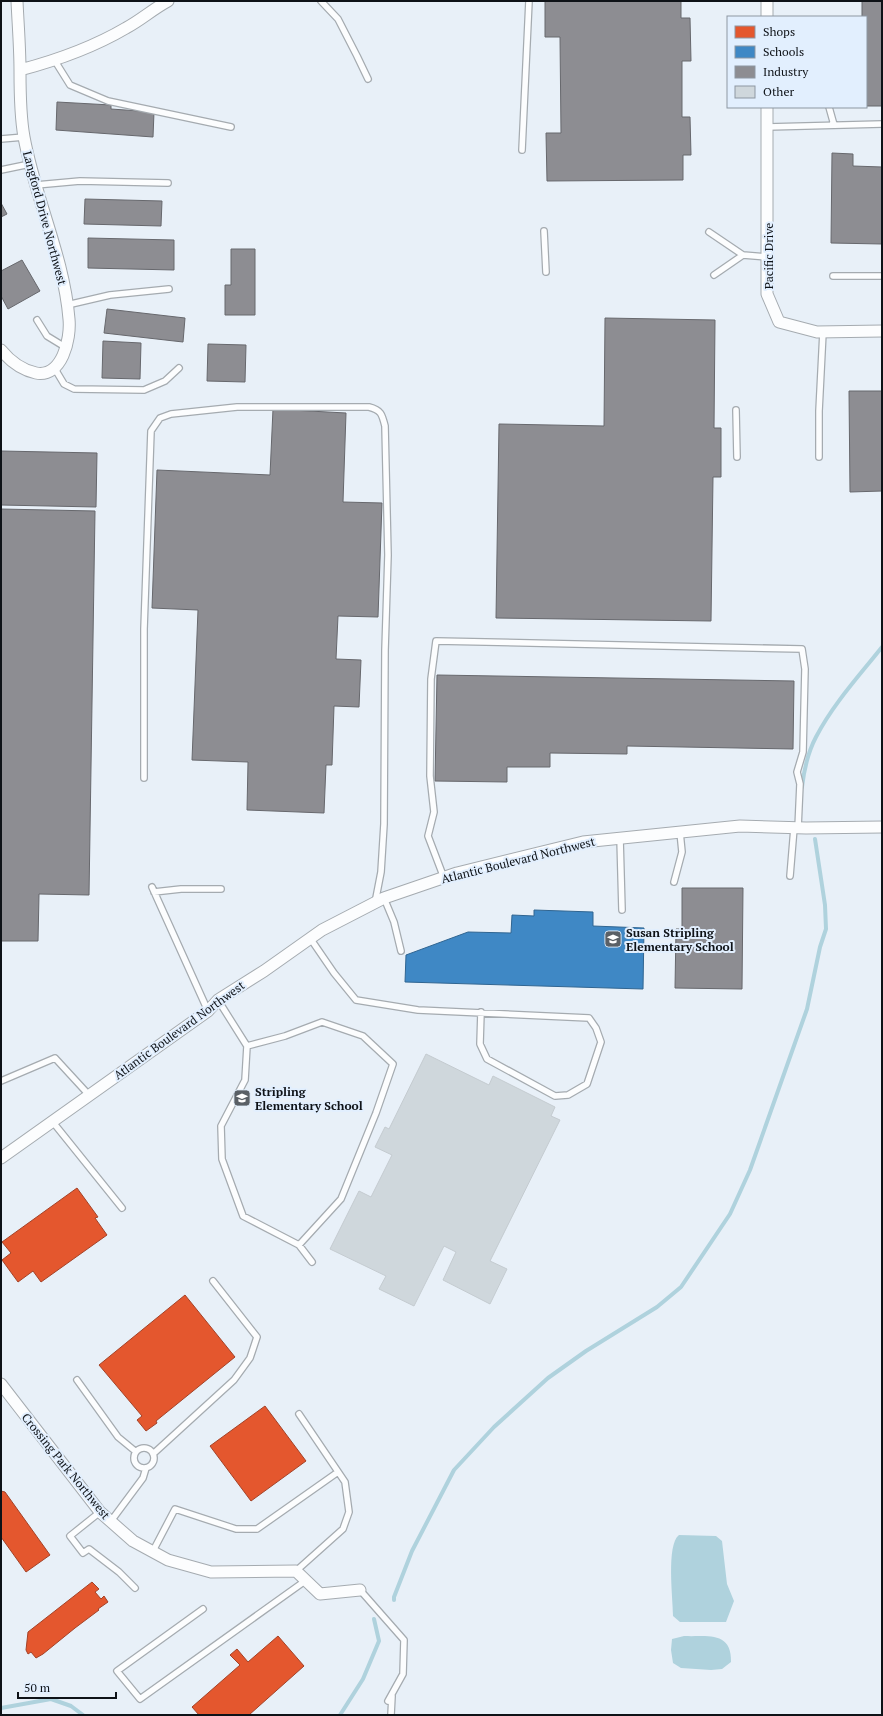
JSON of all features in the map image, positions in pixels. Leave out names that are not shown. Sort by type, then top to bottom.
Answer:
[{"type":"street","name":"Langford Drive Northwest","points":[[17,1],[20,104],[24,137],[36,185],[59,263],[69,320],[68,337],[62,358],[55,369]]},
{"type":"street","points":[[20,70],[55,61],[92,47],[128,28],[155,7],[168,1]]},
{"type":"street","points":[[767,1],[767,16]]},
{"type":"street","name":"Pacific Drive","points":[[767,108],[767,294],[779,322],[817,332],[882,331]]},
{"type":"street","points":[[1,350],[8,359],[20,367],[36,373],[45,373],[55,369]]},
{"type":"street","name":"Atlantic Boulevard Northwest","points":[[1,1158],[208,1011],[218,1000],[264,971],[322,930],[380,900],[444,878],[583,842],[740,826],[799,828],[882,827]]},
{"type":"street","name":"Crossing Park Northwest","points":[[1,1384],[100,1512],[133,1541],[168,1560],[211,1572],[296,1571]]},
{"type":"street","points":[[296,1571],[320,1594],[360,1590]]},
{"type":"lane","points":[[321,1],[338,19],[368,79]]},
{"type":"lane","points":[[522,150],[529,1]]},
{"type":"lane","points":[[55,61],[70,85],[108,101],[231,127]]},
{"type":"lane","points":[[829,108],[834,125]]},
{"type":"lane","points":[[767,127],[882,124]]},
{"type":"lane","points":[[1,139],[24,137]]},
{"type":"lane","points":[[1,170],[31,164]]},
{"type":"lane","points":[[36,185],[80,181],[168,182]]},
{"type":"lane","points":[[544,231],[546,272]]},
{"type":"lane","points":[[709,232],[743,255],[767,257]]},
{"type":"lane","points":[[714,275],[743,255]]},
{"type":"lane","points":[[833,276],[882,276]]},
{"type":"lane","points":[[67,305],[110,295],[169,289]]},
{"type":"lane","points":[[37,320],[47,336],[65,347]]},
{"type":"lane","points":[[819,458],[819,411],[823,332]]},
{"type":"lane","points":[[55,369],[64,384],[74,388],[144,390],[165,381],[178,368]]},
{"type":"lane","points":[[144,778],[144,629],[151,432],[155,424],[160,418],[171,414],[237,407],[369,406],[377,409],[382,413],[385,426],[388,555],[384,687],[384,824],[380,900],[394,922],[401,951]]},
{"type":"lane","points":[[736,410],[737,457]]},
{"type":"lane","points":[[444,878],[428,836],[434,812],[430,776],[431,686],[436,641],[802,649],[805,669],[803,752],[797,772],[800,784],[799,828],[790,876]]},
{"type":"lane","points":[[674,882],[682,852],[680,832]]},
{"type":"lane","points":[[620,838],[622,910]]},
{"type":"lane","points":[[208,1011],[153,890],[220,889]]},
{"type":"lane","points":[[310,938],[334,973],[356,1000],[418,1010],[481,1012],[589,1018],[596,1028],[601,1042],[587,1084],[568,1095],[555,1096],[487,1059],[480,1044],[481,1012]]},
{"type":"lane","points":[[218,1000],[247,1046],[245,1080],[222,1126],[222,1159],[243,1216],[299,1245],[312,1262]]},
{"type":"lane","points":[[247,1046],[285,1036],[322,1022],[363,1036],[393,1064],[376,1113],[341,1199],[299,1245]]},
{"type":"lane","points":[[1,1080],[55,1058],[89,1095]]},
{"type":"lane","points":[[52,1121],[122,1208]]},
{"type":"lane","points":[[153,1454],[234,1380],[250,1358],[255,1347],[256,1337],[213,1281]]},
{"type":"lane","points":[[77,1380],[118,1438],[135,1451]]},
{"type":"lane","points":[[296,1571],[343,1529],[349,1512],[345,1482],[298,1414]]},
{"type":"lane","points":[[111,1521],[143,1478],[146,1468],[152,1464],[154,1458],[153,1454],[150,1449],[144,1447],[135,1451],[133,1457],[135,1463],[139,1467],[146,1468]]},
{"type":"lane","points":[[153,1551],[175,1509],[236,1529],[257,1529],[338,1472]]},
{"type":"lane","points":[[100,1512],[70,1536],[83,1553],[89,1549],[119,1572],[135,1588]]},
{"type":"lane","points":[[203,1609],[117,1671],[140,1699],[305,1580]]},
{"type":"lane","points":[[360,1590],[404,1640],[403,1674],[388,1701]]},
{"type":"lane","points":[[391,1715],[392,1693]]},
{"type":"water","points":[[679,1535],[716,1536],[722,1541],[727,1584],[734,1601],[726,1622],[680,1622],[673,1616],[671,1560],[675,1541]]},
{"type":"water","points":[[684,1636],[709,1636],[723,1640],[730,1652],[731,1662],[722,1669],[711,1670],[681,1668],[673,1663],[671,1650],[672,1639]]},
{"type":"building: Shops","points":[[77,1188],[98,1217],[95,1218],[107,1235],[41,1282],[33,1271],[18,1282],[2,1260],[11,1253],[2,1242]]},
{"type":"building: Shops","points":[[185,1295],[235,1357],[156,1421],[157,1423],[146,1431],[137,1420],[142,1416],[99,1365]]},
{"type":"building: Shops","points":[[265,1406],[306,1461],[251,1501],[210,1446]]},
{"type":"building: Shops","points":[[1,1491],[5,1492],[50,1555],[26,1572],[1,1537]]},
{"type":"building: Shops","points":[[92,1582],[99,1589],[95,1592],[101,1599],[104,1596],[108,1602],[43,1654],[36,1658],[31,1652],[28,1654],[26,1650],[28,1632]]},
{"type":"building: Shops","points":[[278,1636],[304,1666],[249,1715],[199,1715],[192,1707],[240,1665],[230,1655],[237,1649],[248,1662]]},
{"type":"building: Schools","points":[[534,910],[593,912],[593,926],[644,928],[643,989],[405,982],[406,955],[468,932],[511,933],[512,915],[534,916]]},
{"type":"building: Industry","points":[[545,1],[681,1],[681,18],[690,18],[691,61],[682,61],[682,117],[690,117],[691,155],[683,155],[683,180],[547,181],[546,133],[561,133],[560,37],[545,37]]},
{"type":"building: Industry","points":[[862,1],[882,1],[882,106],[867,106],[867,16],[862,16]]},
{"type":"building: Industry","points":[[57,102],[111,105],[111,109],[154,112],[153,137],[56,130]]},
{"type":"building: Industry","points":[[832,153],[853,154],[853,166],[882,167],[882,244],[831,243]]},
{"type":"building: Industry","points":[[85,199],[162,201],[161,226],[84,224]]},
{"type":"building: Industry","points":[[1,203],[7,214],[1,217]]},
{"type":"building: Industry","points":[[88,238],[174,240],[174,270],[88,268]]},
{"type":"building: Industry","points":[[231,249],[255,249],[255,315],[225,315],[225,285],[231,285]]},
{"type":"building: Industry","points":[[22,260],[40,291],[8,309],[1,296],[1,271]]},
{"type":"building: Industry","points":[[107,309],[185,318],[183,342],[104,333]]},
{"type":"building: Industry","points":[[605,318],[715,320],[714,428],[721,428],[721,477],[713,477],[711,621],[496,618],[499,424],[604,426]]},
{"type":"building: Industry","points":[[103,341],[141,343],[140,379],[102,378]]},
{"type":"building: Industry","points":[[208,344],[246,345],[245,382],[207,381]]},
{"type":"building: Industry","points":[[849,391],[882,391],[882,491],[850,492]]},
{"type":"building: Industry","points":[[273,409],[346,413],[343,502],[382,503],[378,617],[338,616],[336,659],[361,660],[359,707],[334,706],[332,765],[326,765],[324,813],[247,810],[248,762],[192,760],[198,610],[152,608],[157,470],[270,475]]},
{"type":"building: Industry","points":[[1,451],[97,453],[96,507],[1,505]]},
{"type":"building: Industry","points":[[1,509],[95,511],[89,895],[39,894],[38,941],[1,941]]},
{"type":"building: Industry","points":[[437,675],[794,681],[793,749],[627,746],[627,754],[550,753],[550,767],[507,767],[507,782],[435,781]]},
{"type":"building: Industry","points":[[682,888],[743,888],[742,989],[675,988],[676,929],[682,929]]},
{"type":"building: Other","points":[[426,1054],[489,1085],[493,1076],[555,1107],[551,1116],[560,1120],[490,1261],[507,1269],[490,1304],[443,1280],[456,1252],[444,1246],[414,1306],[379,1289],[386,1276],[330,1249],[359,1191],[371,1197],[392,1155],[375,1147],[385,1127],[389,1129]]},
{"type":"waterway","points":[[802,787],[805,768],[813,743],[823,725],[847,690],[882,647]]},
{"type":"waterway","points":[[394,1600],[412,1551],[454,1470],[494,1427],[548,1378],[586,1351],[657,1307],[681,1287],[730,1214],[750,1170],[807,1009],[820,947],[826,929],[825,905],[815,839]]},
{"type":"waterway","points":[[340,1715],[363,1679],[379,1641],[374,1619]]},
{"type":"waterway","points":[[1,1708],[51,1699],[71,1706],[83,1715]]},
{"type":"place","name":"Susan Stripling Elementary School","points":[[613,939]]},
{"type":"place","name":"Stripling Elementary School","points":[[242,1098]]}]
